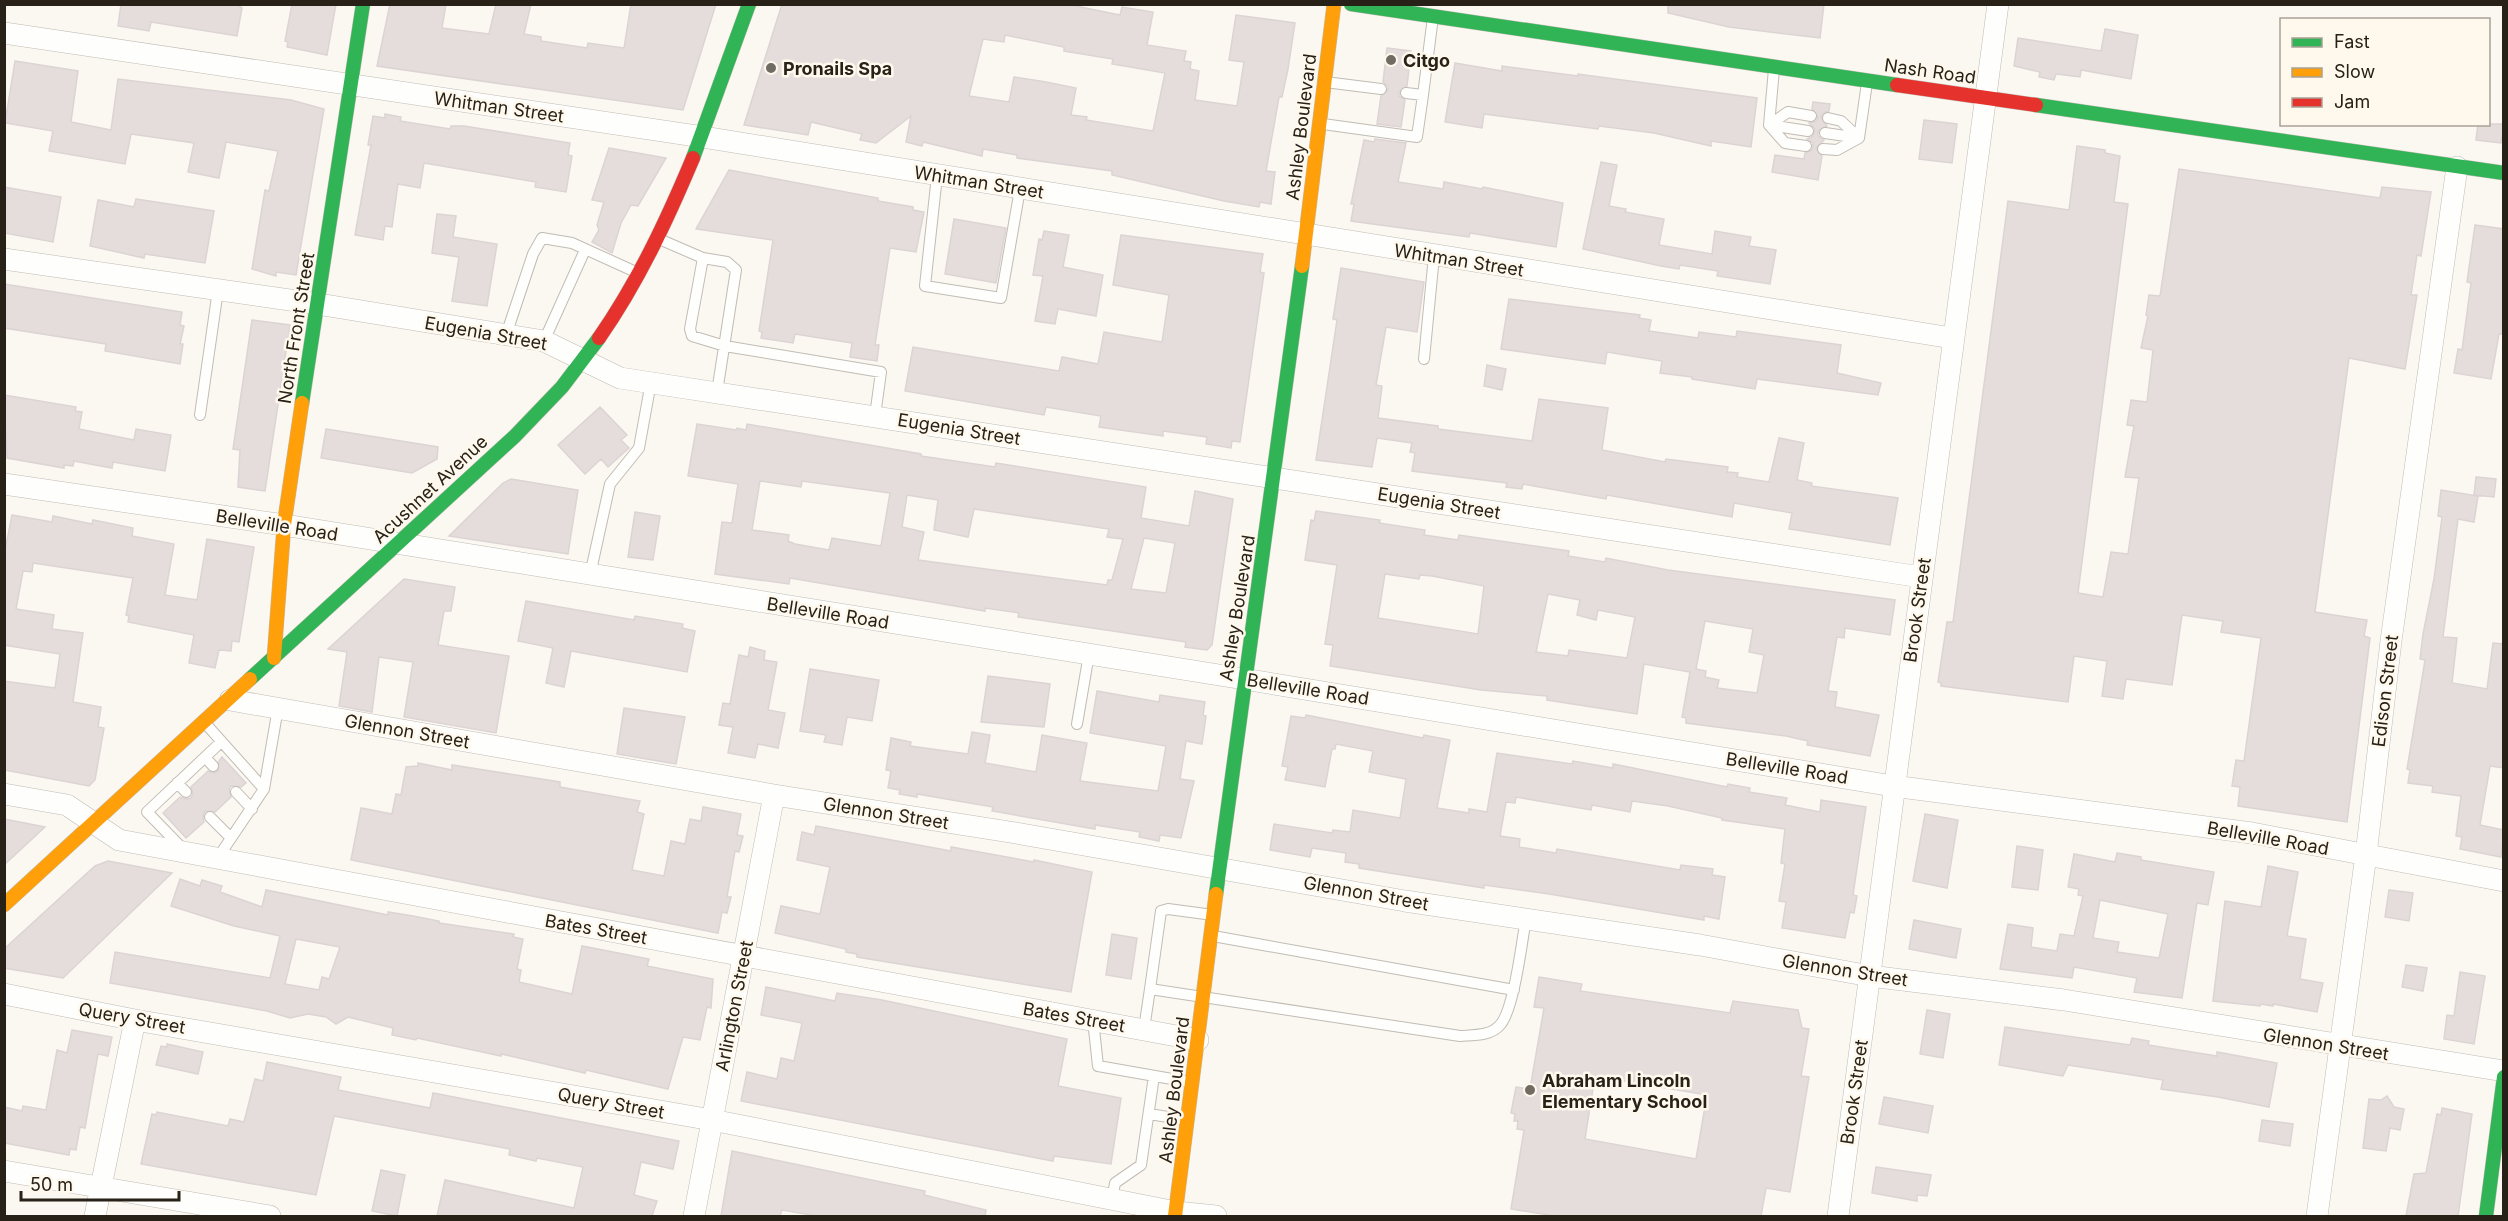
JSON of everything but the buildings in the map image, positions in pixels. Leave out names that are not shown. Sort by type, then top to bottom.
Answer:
[{"type":"main road","name":"North Front Street","points":[[274,658],[284,525],[363,4]]},
{"type":"main road","name":"Acushnet Avenue","points":[[4,904],[230,700],[509,440],[563,386],[584,359],[638,273],[656,237],[703,137],[749,4]]},
{"type":"main road","name":"Ashley Boulevard","points":[[1176,1214],[1244,679],[1274,478],[1306,236],[1334,4]]},
{"type":"main road","name":"Nash Road","points":[[1351,4],[1985,98],[2192,125],[2504,173]]},
{"type":"main road","points":[[2486,1216],[2504,1077]]},
{"type":"street","name":"Brook Street","points":[[1838,1216],[1952,338],[1998,4]]},
{"type":"street","name":"Whitman Street","points":[[4,33],[703,137],[1306,236],[1952,338]]},
{"type":"street","name":"Edison Street","points":[[2317,1216],[2366,855],[2397,596],[2457,166]]},
{"type":"street","name":"Eugenia Street","points":[[4,259],[318,304],[544,341],[620,378],[1921,577]]},
{"type":"street","name":"Belleville Road","points":[[4,484],[284,525],[1893,786],[2252,833],[2504,881]]},
{"type":"street","name":"Glennon Street","points":[[230,700],[774,795],[1220,868],[1405,901],[1526,918],[1870,976],[2064,1000],[2340,1047],[2504,1071]]},
{"type":"street","name":"Bates Street","points":[[4,794],[67,805],[120,840],[1198,1040]]},
{"type":"street","name":"Arlington Street","points":[[694,1216],[774,795]]},
{"type":"street","name":"Query Street","points":[[4,994],[135,1020],[712,1120],[1176,1214],[1216,1216]]},
{"type":"street","points":[[95,1216],[135,1020]]},
{"type":"street","points":[[4,1171],[270,1216]]},
{"type":"lane","points":[[1319,123],[1417,137],[1433,17]]},
{"type":"lane","points":[[1774,66],[1769,125],[1785,143],[1806,146]]},
{"type":"lane","points":[[1859,138],[1868,80]]},
{"type":"lane","points":[[1324,82],[1382,89]]},
{"type":"lane","points":[[1406,93],[1423,95]]},
{"type":"lane","points":[[1769,125],[1788,112],[1810,116]]},
{"type":"lane","points":[[1828,118],[1841,120],[1859,138]]},
{"type":"lane","points":[[1769,125],[1808,131]]},
{"type":"lane","points":[[1825,133],[1859,138]]},
{"type":"lane","points":[[1823,149],[1837,150],[1859,138]]},
{"type":"lane","points":[[937,176],[925,286],[1001,298],[1020,189]]},
{"type":"lane","points":[[656,237],[703,258],[727,262],[736,270],[717,392]]},
{"type":"lane","points":[[506,335],[533,254],[542,238],[572,243],[638,273]]},
{"type":"lane","points":[[544,341],[585,250]]},
{"type":"lane","points":[[1424,359],[1434,256]]},
{"type":"lane","points":[[703,258],[690,334],[703,341],[725,346],[881,372],[875,416]]},
{"type":"lane","points":[[200,415],[218,290]]},
{"type":"lane","points":[[590,575],[610,484],[639,448],[651,382]]},
{"type":"lane","points":[[1077,724],[1089,654]]},
{"type":"lane","points":[[217,858],[264,789],[278,708]]},
{"type":"lane","points":[[204,723],[264,789]]},
{"type":"lane","points":[[147,812],[221,742]]},
{"type":"lane","points":[[205,757],[213,766]]},
{"type":"lane","points":[[177,783],[186,792]]},
{"type":"lane","points":[[128,792],[187,853]]},
{"type":"lane","points":[[236,792],[252,809]]},
{"type":"lane","points":[[210,817],[231,838]]},
{"type":"lane","points":[[1144,1029],[1161,911],[1168,909],[1214,915]]},
{"type":"lane","points":[[1150,989],[1460,1036],[1485,1034],[1500,1025],[1514,990],[1526,918]]},
{"type":"lane","points":[[1211,936],[1514,990]]},
{"type":"lane","points":[[1093,1020],[1098,1066],[1193,1083]]},
{"type":"lane","points":[[1112,1200],[1115,1183],[1141,1165],[1154,1076]]},
{"type":"lane","points":[[1149,1114],[1188,1120]]},
{"type":"traffic: fast","points":[[302,403],[363,4]]},
{"type":"traffic: fast","points":[[693,158],[749,4]]},
{"type":"traffic: fast","points":[[1351,4],[1897,85]]},
{"type":"traffic: fast","points":[[2036,105],[2504,173]]},
{"type":"traffic: fast","points":[[1216,894],[1302,266]]},
{"type":"traffic: fast","points":[[250,679],[515,436],[562,387],[599,338]]},
{"type":"traffic: fast","points":[[2486,1216],[2504,1077]]},
{"type":"traffic: slow","points":[[1302,266],[1334,4]]},
{"type":"traffic: slow","points":[[274,658],[284,525],[302,403]]},
{"type":"traffic: slow","points":[[4,905],[250,679]]},
{"type":"traffic: slow","points":[[1175,1216],[1216,894]]},
{"type":"traffic: jam","points":[[1897,85],[2036,105]]},
{"type":"traffic: jam","points":[[599,338],[651,250],[693,158]]},
{"type":"place","name":"Citgo","points":[[1391,60]]},
{"type":"place","name":"Pronails Spa","points":[[771,68]]},
{"type":"place","name":"Abraham Lincoln Elementary School","points":[[1530,1090]]}]
